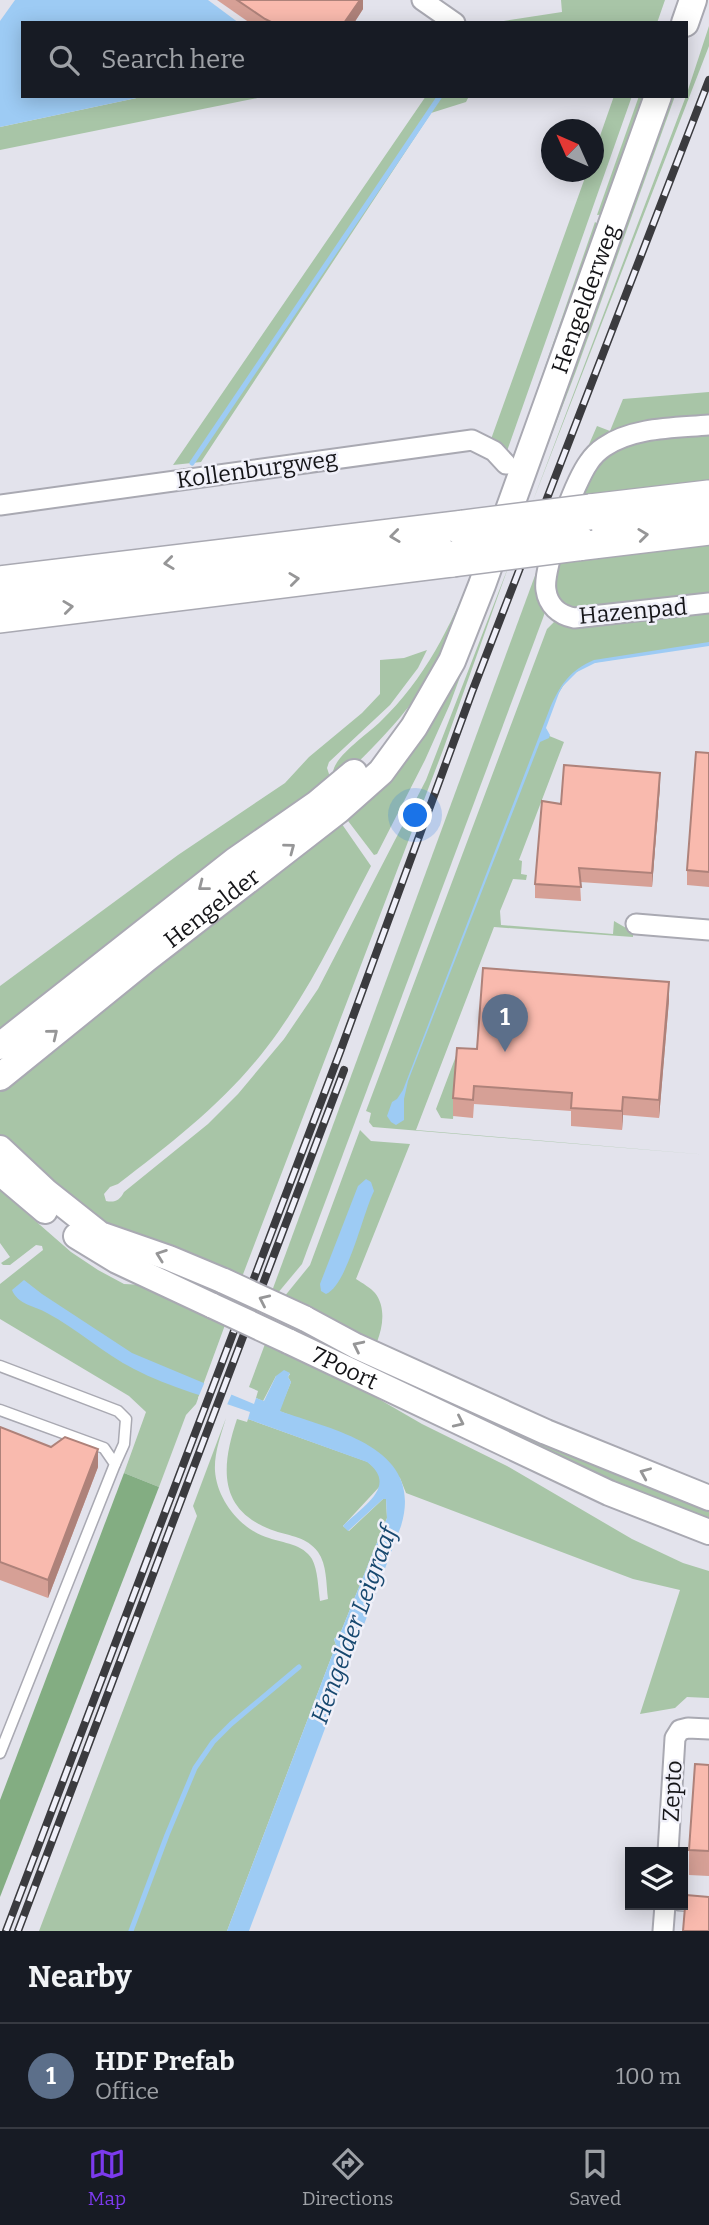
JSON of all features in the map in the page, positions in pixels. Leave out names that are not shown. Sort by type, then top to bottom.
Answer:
[{"type":"highway","points":[[0,615],[458,543],[580,517],[709,498]]},
{"type":"highway","points":[[580,517],[709,527]]},
{"type":"highway","points":[[0,584],[458,543]]},
{"type":"main road","points":[[686,21],[693,0]]},
{"type":"main road","name":"Hengelderweg","points":[[511,502],[657,98]]},
{"type":"main road","name":"Hengelder","points":[[0,1077],[147,958],[337,811],[382,772],[414,727],[452,660],[511,502]]},
{"type":"main road","name":"Hengelder","points":[[0,1046],[235,861],[317,804],[381,750],[414,727]]},
{"type":"street","points":[[422,0],[452,21]]},
{"type":"street","points":[[580,517],[587,464],[597,453],[612,443],[641,433],[709,425]]},
{"type":"street","name":"Kollenburgweg","points":[[0,505],[472,440],[494,451],[506,464]]},
{"type":"street","name":"Hazenpad","points":[[580,517],[548,562],[545,580],[548,599],[560,614],[582,619],[709,603]]},
{"type":"street","points":[[636,924],[709,930]]},
{"type":"street","name":"7Poort","points":[[0,1148],[57,1201],[100,1234],[224,1281],[304,1318],[356,1346],[546,1432],[709,1498]]},
{"type":"street","name":"7Poort","points":[[0,1173],[78,1238],[102,1254],[609,1493],[709,1532]]},
{"type":"street","name":"Zepto","points":[[668,1847],[675,1738],[680,1730],[709,1729]]},
{"type":"street","points":[[663,1931],[665,1910]]},
{"type":"lane","points":[[0,1366],[118,1411],[126,1419],[124,1444],[0,1753]]},
{"type":"lane","points":[[0,1410],[104,1448],[115,1464]]},
{"type":"lane","points":[[688,1906],[709,1907]]},
{"type":"green space","points":[[561,0],[665,0],[658,21],[504,21],[562,12]]},
{"type":"green space","points":[[709,26],[709,46],[531,506],[685,98],[688,98],[688,90]]},
{"type":"green space","points":[[137,98],[257,98],[0,150],[0,127]]},
{"type":"green space","points":[[425,98],[468,98],[466,102],[431,113],[201,462],[173,465]]},
{"type":"green space","points":[[613,98],[631,98],[604,176],[604,124]]},
{"type":"green space","points":[[638,98],[649,98],[608,214],[597,215]]},
{"type":"green space","points":[[667,98],[674,98],[576,371],[524,507]]},
{"type":"green space","points":[[583,182],[602,182],[507,451],[501,451],[490,442]]},
{"type":"green space","points":[[595,222],[602,227],[495,511]]},
{"type":"green space","points":[[709,392],[709,420],[617,434],[564,502],[597,426],[610,431],[623,399]]},
{"type":"green space","points":[[709,428],[709,480],[576,501],[596,462],[625,441]]},
{"type":"green space","points":[[709,545],[709,600],[562,609],[550,575],[554,561]]},
{"type":"green space","points":[[540,562],[545,612],[543,618],[302,1264],[277,1294],[272,1291]]},
{"type":"green space","points":[[509,565],[443,750],[242,1277],[76,1211],[0,1139],[0,1088],[337,817],[371,866],[297,1004],[267,1047],[234,1085],[178,1137],[118,1184],[110,1187],[104,1194],[106,1201],[119,1199],[124,1192],[208,1124],[238,1094],[284,1039],[318,989],[426,780]]},
{"type":"green space","points":[[501,566],[450,704],[425,760],[377,854],[374,855],[342,813],[377,782]]},
{"type":"green space","points":[[473,570],[458,625],[432,675],[390,729],[339,780],[333,773],[339,760],[396,705],[423,670],[456,611]]},
{"type":"green space","points":[[709,610],[709,644],[592,663],[565,683],[542,733],[564,742],[519,860],[522,861],[521,874],[527,875],[526,880],[513,879],[500,911],[501,925],[613,934],[614,921],[633,932],[633,937],[494,927],[416,1130],[709,1155],[373,1127],[369,1122],[371,1113],[366,1111],[547,629],[554,622],[579,627]]},
{"type":"green space","points":[[427,650],[418,668],[390,705],[329,762],[327,768],[332,783],[0,1038],[0,986],[178,855],[285,783],[309,757],[362,713],[380,694],[380,660],[404,658]]},
{"type":"green space","points":[[456,1056],[462,1056],[457,1066],[453,1119],[441,1118],[436,1109]]},
{"type":"green space","points":[[360,1130],[371,1141],[410,1144],[356,1279],[373,1291],[381,1304],[382,1324],[377,1342],[284,1297],[310,1265]]},
{"type":"green space","points":[[0,1190],[71,1252],[98,1270],[124,1284],[144,1285],[225,1325],[196,1404],[186,1415],[159,1487],[124,1473],[146,1412],[129,1396],[0,1319],[0,1284],[43,1250],[42,1246],[36,1245],[10,1265],[1,1263],[10,1257],[0,1243]]},
{"type":"green space","points":[[295,1326],[709,1508],[709,1517],[692,1516],[609,1484],[292,1333]]},
{"type":"green space","points":[[265,1344],[346,1380],[422,1424],[507,1466],[632,1539],[683,1563],[709,1571],[709,1698],[687,1697],[675,1708],[640,1714],[680,1590],[633,1579],[406,1493],[400,1478],[333,1431],[279,1411],[291,1382],[288,1377],[290,1374],[276,1376],[263,1401],[256,1398],[258,1391],[249,1387]]},
{"type":"green space","points":[[226,1418],[215,1464],[220,1493],[232,1512],[249,1528],[298,1547],[308,1554],[316,1568],[320,1601],[328,1599],[325,1568],[314,1547],[304,1540],[256,1522],[242,1512],[233,1499],[228,1486],[227,1470],[237,1419],[247,1422],[248,1419],[368,1462],[379,1472],[381,1485],[343,1526],[349,1531],[383,1499],[386,1499],[387,1518],[340,1634],[334,1639],[336,1645],[227,1931],[39,1931],[197,1516],[193,1506]]},
{"type":"green space","points":[[124,1473],[159,1487],[0,1897],[0,1800]]},
{"type":"water","points":[[15,0],[208,0],[236,21],[21,21],[21,98],[137,98],[0,127],[0,21]]},
{"type":"water","points":[[709,642],[709,646],[595,663],[577,672],[563,686],[546,728],[549,738],[540,742],[408,1081],[404,1099],[404,1120],[396,1125],[391,1122],[387,1116],[392,1102],[403,1090],[550,708],[562,685],[578,668],[594,660]]},
{"type":"water","points":[[366,1179],[371,1182],[374,1191],[348,1264],[334,1288],[326,1294],[321,1291],[320,1284],[358,1186]]},
{"type":"water","name":"Hengelder Leigraaf","points":[[24,1280],[132,1353],[254,1404],[256,1398],[264,1401],[276,1376],[284,1370],[290,1373],[288,1377],[291,1382],[280,1411],[349,1435],[370,1446],[388,1460],[400,1478],[405,1499],[401,1526],[249,1931],[227,1931],[336,1645],[334,1639],[340,1634],[387,1518],[386,1499],[348,1531],[343,1526],[367,1504],[378,1488],[376,1471],[367,1462],[248,1419],[250,1412],[162,1382],[123,1363],[58,1319],[18,1299],[12,1290]]},
{"type":"pier","points":[[206,1379],[233,1391],[226,1407],[198,1398]]},
{"type":"building","points":[[237,0],[360,0],[345,21],[265,19]]},
{"type":"building","points":[[696,752],[709,753],[709,872],[687,870]]},
{"type":"building","points":[[564,765],[660,773],[652,873],[579,868],[581,887],[535,884],[542,801],[561,804]]},
{"type":"building","points":[[483,968],[669,982],[659,1100],[623,1097],[622,1111],[571,1108],[572,1093],[474,1086],[473,1100],[453,1098],[457,1048],[477,1049]]},
{"type":"building","points":[[0,1427],[51,1447],[65,1437],[98,1449],[48,1580],[0,1562]]},
{"type":"building","points":[[695,1764],[709,1765],[709,1851],[689,1850]]},
{"type":"building","points":[[688,1895],[709,1897],[709,1931],[683,1931]]},
{"type":"waterway","points":[[192,463],[439,98]]},
{"type":"waterway","points":[[131,1931],[195,1768],[213,1742],[231,1724],[299,1667]]},
{"type":"railway","points":[[6,1931],[340,1052],[472,692],[709,80]]},
{"type":"railway","points":[[18,1931],[344,1070]]},
{"type":"place","name":"HDF Prefab","points":[[505,1052]]}]
